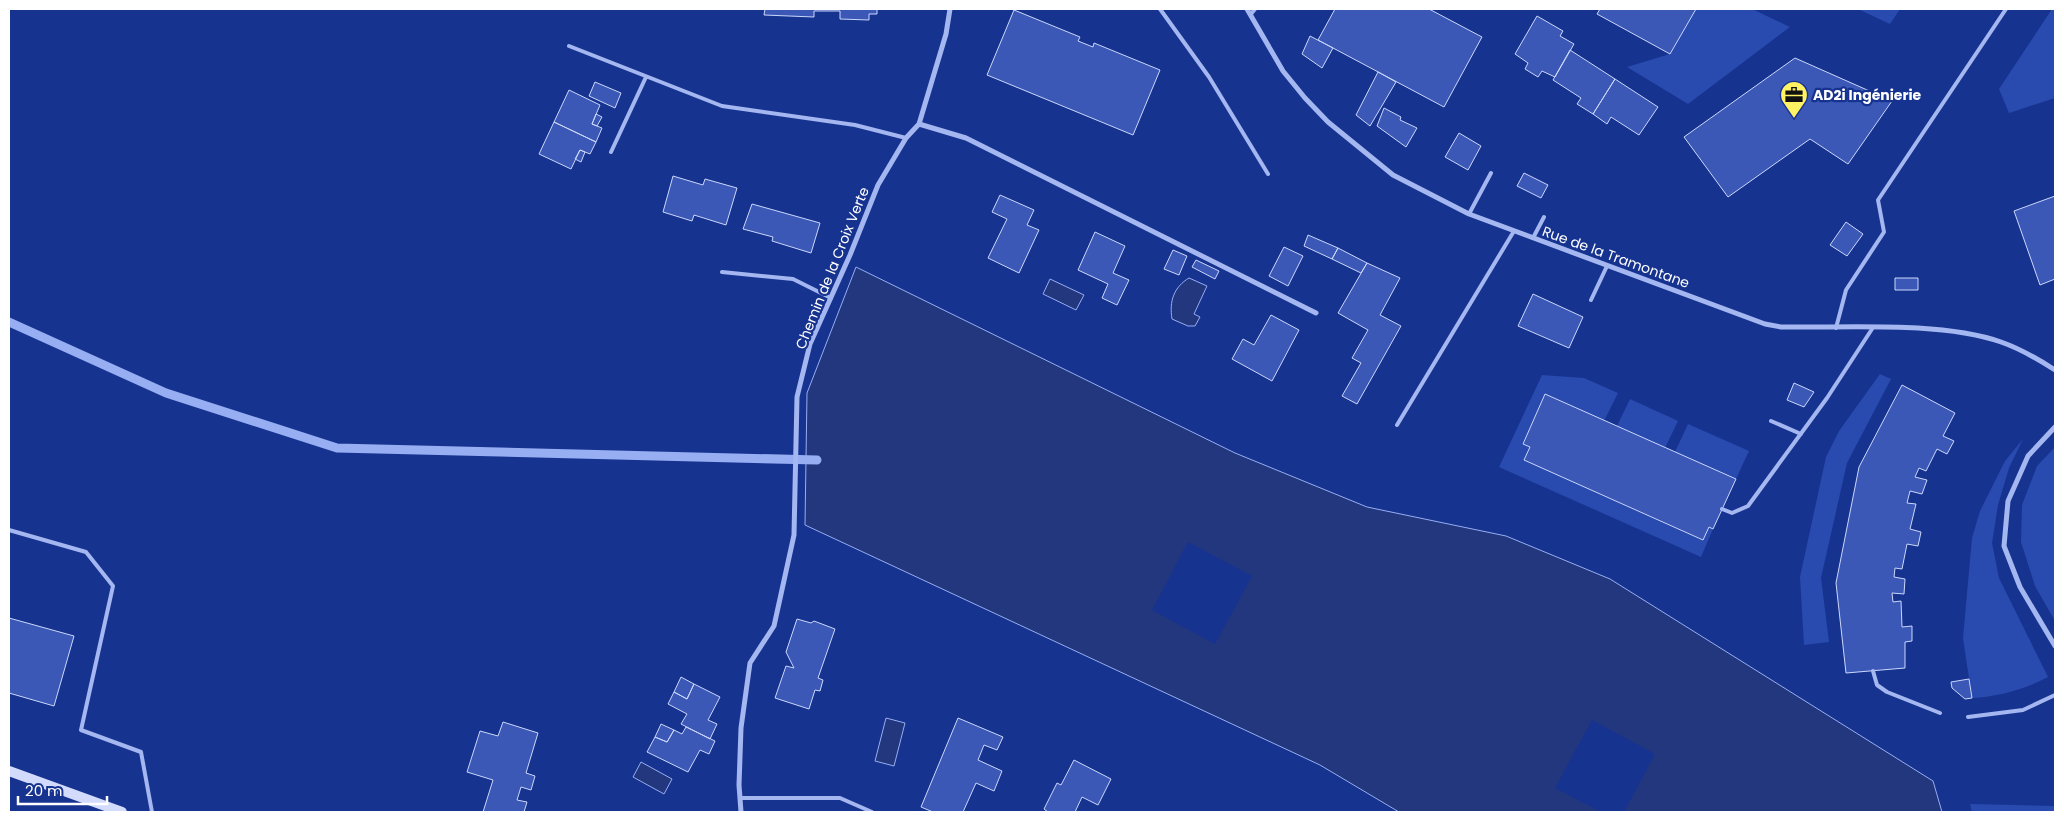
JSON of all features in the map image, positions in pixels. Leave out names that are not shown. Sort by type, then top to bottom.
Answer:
[{"type":"street","name":"Chemin de la Croix Verte","points":[[741,812],[741,728],[750,663],[774,626],[795,522],[797,401],[810,344],[878,185],[906,138],[919,124],[946,34],[950,9]]},
{"type":"street","name":"Rue de la Tramontane","points":[[1247,9],[1283,71],[1328,122],[1393,175],[1468,214],[1765,324],[1781,327],[1916,329],[1965,334],[2000,342],[2016,348],[2055,370]]},
{"type":"street","points":[[919,124],[966,138],[1316,314]]},
{"type":"street","points":[[2055,427],[2028,456],[2008,501],[2004,546],[2020,587],[2055,646]]},
{"type":"street","points":[[9,771],[122,812]]},
{"type":"lane","points":[[1160,9],[1209,77],[1268,174]]},
{"type":"lane","points":[[1251,14],[1255,9]]},
{"type":"lane","points":[[1836,328],[1846,290],[1884,232],[1878,200],[2006,9]]},
{"type":"lane","points":[[569,46],[722,106],[855,126],[906,138]]},
{"type":"lane","points":[[612,152],[646,77]]},
{"type":"lane","points":[[1468,214],[1491,173]]},
{"type":"lane","points":[[1533,238],[1544,216]]},
{"type":"lane","points":[[1397,425],[1514,231]]},
{"type":"lane","points":[[1591,300],[1607,266]]},
{"type":"lane","points":[[722,272],[793,280],[831,298]]},
{"type":"lane","points":[[1722,509],[1732,512],[1748,506],[1801,434],[1872,328]]},
{"type":"lane","points":[[1771,420],[1801,434]]},
{"type":"lane","points":[[9,530],[86,552],[113,586],[81,730],[142,752],[152,812]]},
{"type":"lane","points":[[1873,671],[1877,685],[1887,692],[1940,713]]},
{"type":"lane","points":[[1968,717],[2023,710],[2055,695]]},
{"type":"lane","points":[[740,798],[840,798],[872,812]]},
{"type":"shaded area","points":[[1696,9],[1752,9],[1790,27],[1688,104],[1627,67],[1670,54]]},
{"type":"shaded area","points":[[1858,9],[1900,9],[1890,24]]},
{"type":"shaded area","points":[[2052,9],[2055,9],[2055,98],[2009,113],[1999,89]]},
{"type":"shaded area","points":[[856,267],[1235,453],[1367,507],[1506,536],[1610,579],[1933,781],[1942,812],[1399,812],[1320,765],[805,525],[807,393]]},
{"type":"shaded area","points":[[1189,278],[1207,286],[1194,314],[1200,317],[1195,326],[1188,326],[1172,319],[1171,312],[1172,300],[1176,290]]},
{"type":"shaded area","points":[[1050,279],[1084,295],[1076,310],[1043,294]]},
{"type":"shaded area","points":[[1880,374],[1891,379],[1847,463],[1821,578],[1829,642],[1804,645],[1800,577],[1826,457],[1839,431]]},
{"type":"shaded area","points":[[1542,375],[1584,378],[1618,393],[1604,421],[1545,394],[1523,444],[1530,447],[1524,460],[1702,540],[1709,527],[1713,529],[1701,557],[1499,467]]},
{"type":"shaded area","points":[[1630,399],[1678,421],[1665,448],[1617,426]]},
{"type":"shaded area","points":[[1688,424],[1749,451],[1736,479],[1675,452]]},
{"type":"shaded area","points":[[2023,439],[2009,468],[1998,505],[1992,543],[1999,578],[2048,677],[2011,692],[1972,698],[1963,638],[1972,538],[1980,511],[2005,461]]},
{"type":"shaded area","points":[[2055,447],[2055,621],[2035,586],[2021,542],[2022,505],[2037,466]]},
{"type":"shaded area","points":[[886,718],[905,723],[894,766],[875,761]]},
{"type":"shaded area","points":[[641,762],[672,779],[664,794],[633,777]]},
{"type":"shaded area","points":[[1970,804],[2055,806],[2055,812],[1972,812]]},
{"type":"pier","points":[[1188,542],[1252,576],[1215,644],[1152,610]]},
{"type":"pier","points":[[1592,720],[1655,754],[1624,812],[1601,812],[1555,788]]},
{"type":"building","points":[[765,9],[877,9],[877,14],[869,14],[869,20],[840,19],[840,11],[814,11],[814,17],[764,15]]},
{"type":"building","points":[[1335,9],[1429,9],[1482,37],[1444,107],[1318,40]]},
{"type":"building","points":[[1600,9],[1696,9],[1670,54],[1597,14]]},
{"type":"building","points":[[1014,10],[1080,37],[1078,41],[1093,47],[1094,43],[1160,70],[1133,135],[987,75]]},
{"type":"building","points":[[1537,16],[1563,31],[1560,36],[1574,44],[1555,77],[1542,71],[1538,77],[1525,69],[1528,63],[1515,54]]},
{"type":"building","points":[[1310,36],[1333,48],[1322,68],[1302,54]]},
{"type":"building","points":[[1570,50],[1615,79],[1593,114],[1577,104],[1581,98],[1553,80]]},
{"type":"building","name":"AD2i Ingénierie","points":[[1795,58],[1892,101],[1848,164],[1810,139],[1728,197],[1684,137]]},
{"type":"building","points":[[1378,72],[1396,82],[1370,126],[1356,115]]},
{"type":"building","points":[[1615,79],[1658,107],[1639,135],[1611,117],[1607,124],[1593,114]]},
{"type":"building","points":[[595,82],[621,93],[615,108],[589,96]]},
{"type":"building","points":[[569,90],[600,105],[592,124],[602,128],[596,142],[554,122]]},
{"type":"building","points":[[1384,108],[1401,117],[1400,120],[1417,128],[1406,147],[1377,126]]},
{"type":"building","points":[[596,114],[602,117],[597,126],[592,124]]},
{"type":"building","points":[[554,122],[596,142],[590,154],[580,150],[571,169],[539,154]]},
{"type":"building","points":[[1459,133],[1481,146],[1468,170],[1445,157]]},
{"type":"building","points":[[580,150],[585,152],[581,162],[575,159]]},
{"type":"building","points":[[1524,173],[1548,185],[1541,198],[1517,186]]},
{"type":"building","points":[[673,176],[703,185],[705,179],[737,188],[726,225],[694,215],[692,221],[663,212]]},
{"type":"building","points":[[1000,195],[1034,210],[1027,225],[1039,230],[1019,273],[988,258],[1007,219],[992,212]]},
{"type":"building","points":[[2055,196],[2055,279],[2040,285],[2014,211]]},
{"type":"building","points":[[752,204],[820,223],[811,253],[772,241],[773,237],[743,229]]},
{"type":"building","points":[[1846,222],[1863,234],[1847,256],[1830,245]]},
{"type":"building","points":[[1095,232],[1125,246],[1113,273],[1129,280],[1117,305],[1102,298],[1108,284],[1078,270]]},
{"type":"building","points":[[1308,235],[1338,248],[1332,259],[1304,246]]},
{"type":"building","points":[[1284,247],[1303,256],[1288,286],[1269,276]]},
{"type":"building","points":[[1338,248],[1367,263],[1361,273],[1332,259]]},
{"type":"building","points":[[1173,250],[1187,256],[1179,275],[1164,269]]},
{"type":"building","points":[[1196,260],[1219,271],[1215,279],[1192,267]]},
{"type":"building","points":[[1367,263],[1400,278],[1380,315],[1401,326],[1357,404],[1342,396],[1361,363],[1352,358],[1368,330],[1338,313]]},
{"type":"building","points":[[1895,278],[1918,278],[1918,290],[1895,290]]},
{"type":"building","points":[[1533,294],[1583,317],[1569,348],[1518,326]]},
{"type":"building","points":[[1271,315],[1299,330],[1272,381],[1232,359],[1243,339],[1254,345]]},
{"type":"building","points":[[1794,383],[1814,392],[1804,407],[1787,400]]},
{"type":"building","points":[[1902,385],[1955,413],[1943,436],[1954,441],[1947,454],[1937,449],[1926,471],[1919,468],[1915,477],[1927,480],[1922,494],[1910,491],[1907,503],[1916,504],[1910,529],[1921,532],[1918,546],[1907,544],[1902,569],[1895,568],[1894,577],[1905,579],[1904,594],[1892,593],[1893,602],[1901,601],[1902,627],[1912,626],[1912,641],[1905,642],[1905,668],[1846,673],[1836,583],[1859,467]]},
{"type":"building","points":[[1545,394],[1736,479],[1713,529],[1709,527],[1703,540],[1524,460],[1530,447],[1523,444]]},
{"type":"building","points":[[9,618],[74,636],[54,706],[9,693]]},
{"type":"building","points":[[797,619],[811,623],[814,621],[835,629],[818,678],[823,680],[820,691],[815,690],[809,709],[775,698],[786,666],[794,668],[786,652]]},
{"type":"building","points":[[681,677],[694,684],[687,699],[674,692]]},
{"type":"building","points":[[1969,679],[1972,698],[1965,699],[1952,688],[1951,682]]},
{"type":"building","points":[[694,684],[720,697],[708,720],[717,724],[710,739],[681,724],[687,714],[668,704],[674,692],[687,699]]},
{"type":"building","points":[[958,718],[1003,737],[997,750],[984,745],[978,760],[1002,771],[994,791],[976,783],[963,812],[933,812],[921,807]]},
{"type":"building","points":[[503,722],[538,733],[526,773],[535,776],[531,790],[521,787],[517,800],[527,802],[524,812],[483,812],[493,780],[467,772],[480,731],[498,736]]},
{"type":"building","points":[[661,724],[674,730],[667,742],[655,737]]},
{"type":"building","points":[[686,727],[715,741],[709,754],[700,750],[688,772],[647,752],[655,737],[667,742],[674,730],[682,734]]},
{"type":"building","points":[[1074,760],[1111,779],[1098,805],[1082,797],[1075,812],[1048,812],[1044,809],[1057,783],[1061,785]]},
{"type":"waterway","points":[[9,322],[166,393],[337,448],[817,460]]},
{"type":"place","name":"AD2i Ingénierie","points":[[1794,119]]}]
